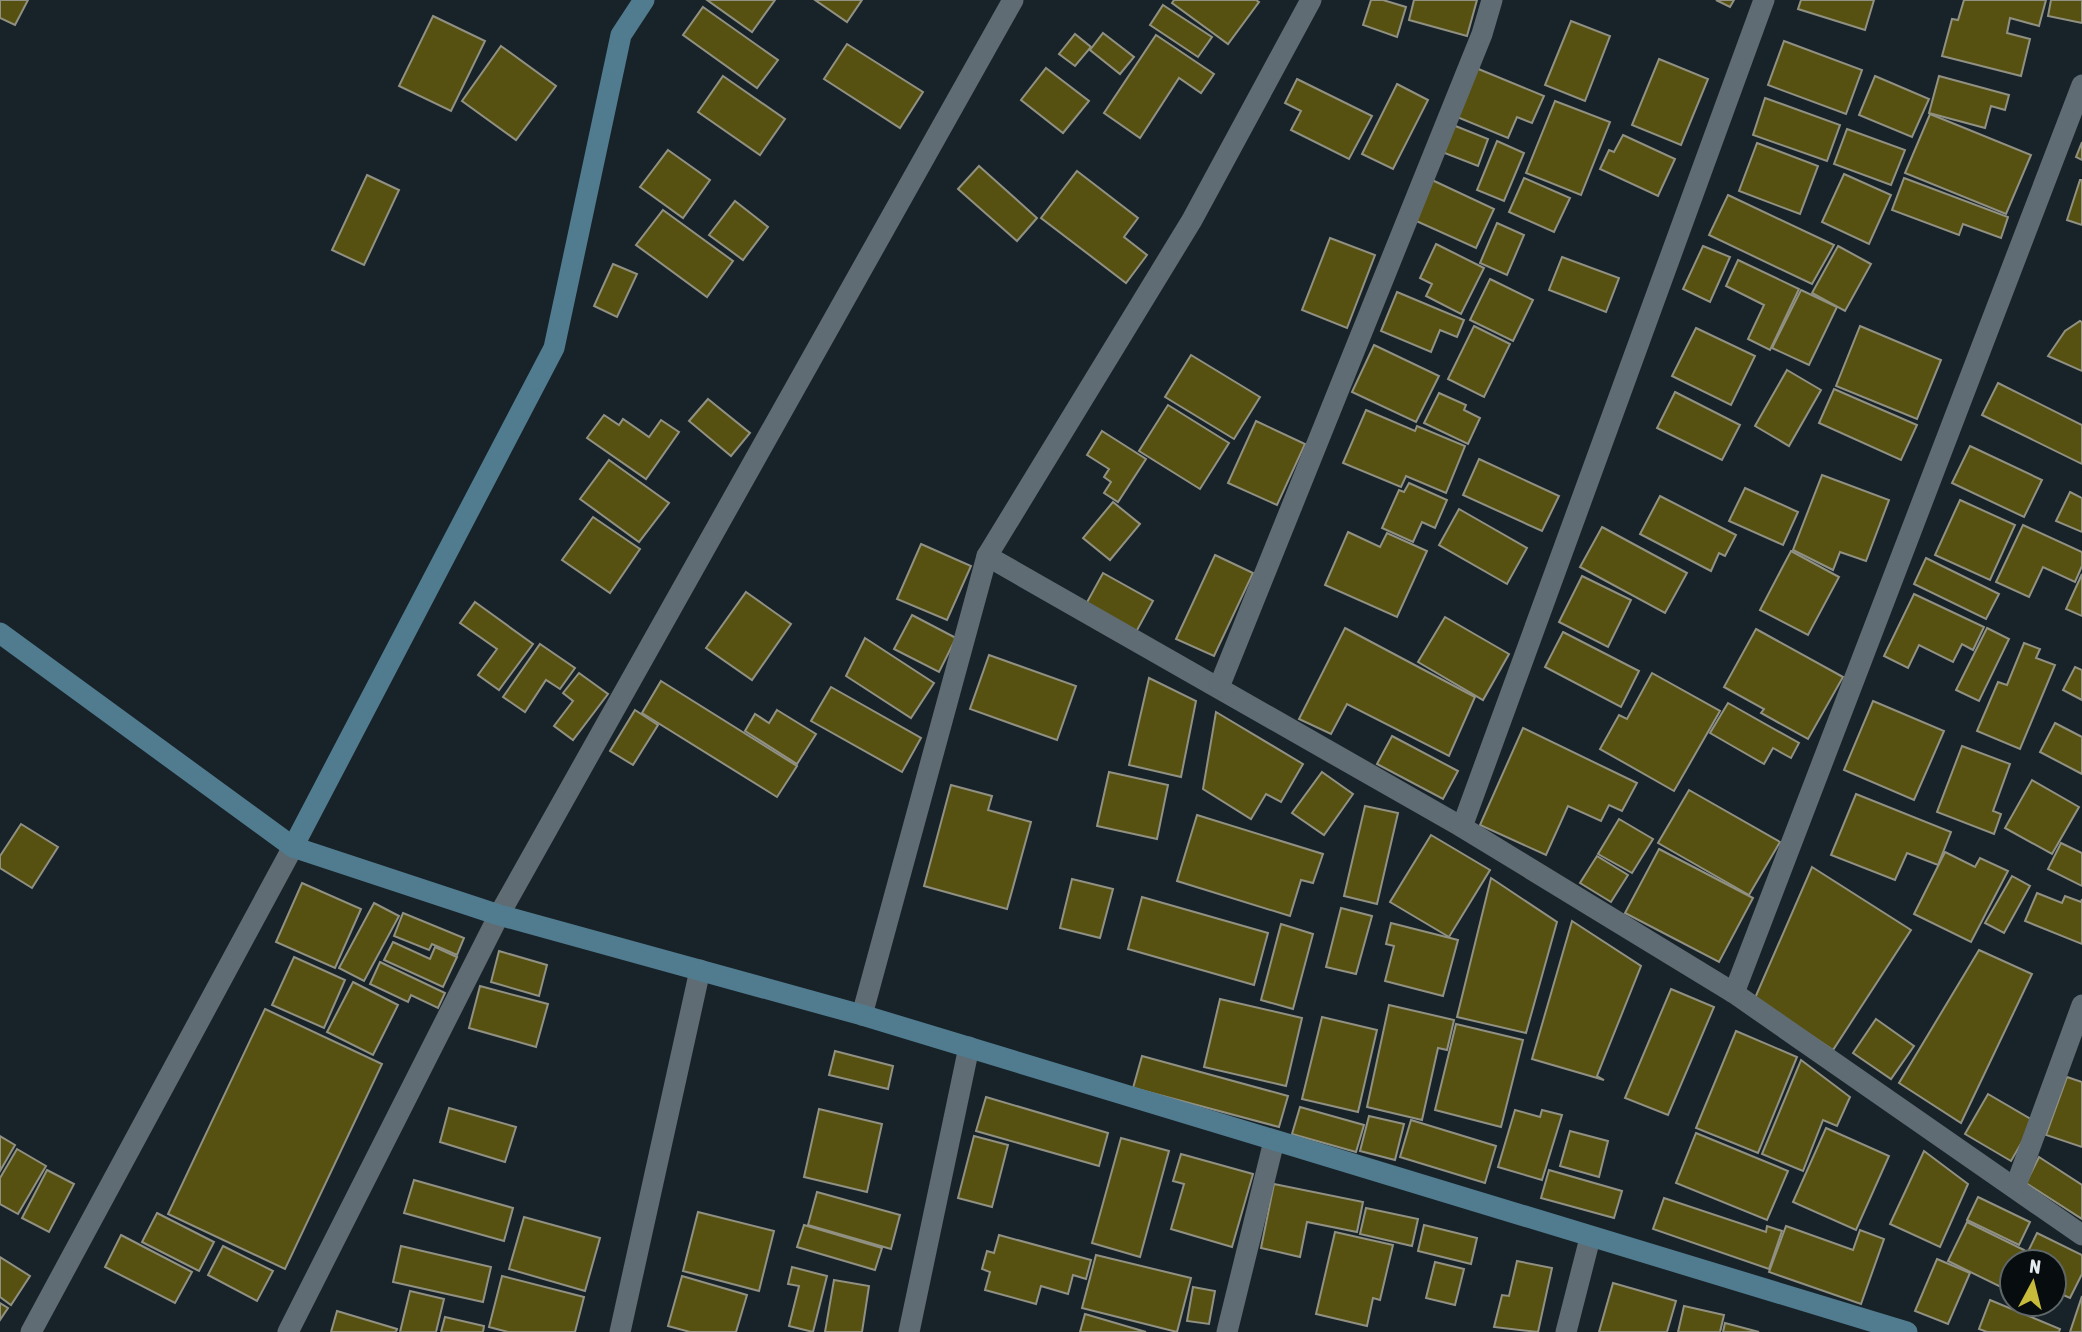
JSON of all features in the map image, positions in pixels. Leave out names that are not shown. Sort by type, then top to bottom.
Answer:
[{"type":"street","points":[[31,1332],[293,847],[554,348],[621,35],[644,0]]},
{"type":"street","points":[[288,1332],[499,915],[1013,0]]},
{"type":"street","points":[[862,1015],[988,556],[1192,220],[1311,0]]},
{"type":"street","points":[[1219,687],[1471,60],[1492,0]]},
{"type":"street","points":[[1462,827],[1764,0]]},
{"type":"street","points":[[1734,993],[2082,85]]},
{"type":"street","points":[[988,556],[1462,827],[1734,993],[2082,1235]]},
{"type":"street","points":[[0,633],[293,847],[499,915],[862,1015],[1907,1332]]},
{"type":"street","points":[[620,1332],[700,970]]},
{"type":"street","points":[[2015,1188],[2082,1004]]},
{"type":"street","points":[[909,1332],[969,1047]]},
{"type":"street","points":[[1227,1332],[1274,1141]]},
{"type":"street","points":[[1566,1332],[1590,1238]]},
{"type":"building","points":[[0,0],[28,0],[15,25],[0,18]]},
{"type":"building","points":[[707,0],[775,0],[752,32]]},
{"type":"building","points":[[815,0],[862,0],[847,22]]},
{"type":"building","points":[[1174,0],[1259,2],[1228,44],[1172,3]]},
{"type":"building","points":[[1371,0],[1383,0],[1406,7],[1397,37],[1363,25]]},
{"type":"building","points":[[1414,0],[1477,0],[1467,36],[1409,20]]},
{"type":"building","points":[[1716,0],[1734,0],[1730,7]]},
{"type":"building","points":[[1801,0],[1874,0],[1865,30],[1798,9]]},
{"type":"building","points":[[1964,0],[2046,0],[2039,26],[2010,18],[2007,33],[2030,39],[2021,76],[1942,56],[1952,19],[1958,20]]},
{"type":"building","points":[[2051,0],[2082,0],[2082,23],[2048,16]]},
{"type":"building","points":[[1163,5],[1212,37],[1198,57],[1150,25]]},
{"type":"building","points":[[703,7],[778,60],[757,88],[683,35]]},
{"type":"building","points":[[433,16],[485,41],[451,111],[399,86]]},
{"type":"building","points":[[1571,21],[1610,36],[1585,101],[1545,85]]},
{"type":"building","points":[[1103,33],[1134,57],[1120,74],[1090,50]]},
{"type":"building","points":[[1075,34],[1091,47],[1075,66],[1059,54]]},
{"type":"building","points":[[1156,35],[1214,74],[1201,93],[1179,78],[1140,138],[1104,113]]},
{"type":"building","points":[[1784,41],[1862,70],[1846,114],[1768,85]]},
{"type":"building","points":[[847,44],[923,92],[900,128],[824,79]]},
{"type":"building","points":[[501,46],[556,86],[516,140],[462,101]]},
{"type":"building","points":[[1659,59],[1708,79],[1681,145],[1632,125]]},
{"type":"building","points":[[1046,68],[1089,101],[1063,133],[1021,100]]},
{"type":"building","points":[[1476,68],[1544,96],[1532,123],[1517,117],[1508,138],[1457,117]]},
{"type":"building","points":[[723,76],[785,119],[760,155],[698,112]]},
{"type":"building","points":[[1875,76],[1929,99],[1912,137],[1859,115]]},
{"type":"building","points":[[1939,76],[2009,95],[2005,110],[1991,106],[1985,128],[1929,113]]},
{"type":"building","points":[[1297,79],[1372,116],[1349,159],[1291,130],[1301,111],[1285,103]]},
{"type":"building","points":[[1397,84],[1428,100],[1393,169],[1362,154]]},
{"type":"building","points":[[1765,98],[1840,125],[1827,161],[1753,135]]},
{"type":"building","points":[[1555,101],[1610,122],[1581,195],[1526,173]]},
{"type":"building","points":[[1930,114],[2031,155],[2006,214],[1905,173]]},
{"type":"building","points":[[1453,125],[1488,139],[1478,166],[1442,152]]},
{"type":"building","points":[[1847,129],[1905,150],[1891,185],[1834,164]]},
{"type":"building","points":[[1623,135],[1675,159],[1658,196],[1600,169],[1609,150],[1614,152]]},
{"type":"building","points":[[1497,141],[1524,153],[1504,201],[1477,190]]},
{"type":"building","points":[[2082,142],[2082,160],[2076,157]]},
{"type":"building","points":[[1757,143],[1818,166],[1800,214],[1739,191]]},
{"type":"building","points":[[668,150],[710,180],[683,218],[640,187]]},
{"type":"building","points":[[979,166],[1037,218],[1017,241],[958,189]]},
{"type":"building","points":[[1077,171],[1138,218],[1124,237],[1147,255],[1126,283],[1041,218]]},
{"type":"building","points":[[1844,174],[1891,195],[1869,244],[1822,222]]},
{"type":"building","points":[[367,175],[399,190],[364,265],[332,250]]},
{"type":"building","points":[[1524,178],[1570,198],[1554,232],[1509,212]]},
{"type":"building","points":[[1904,178],[2008,217],[2001,238],[1963,224],[1959,235],[1892,210]]},
{"type":"building","points":[[1432,180],[1494,209],[1476,248],[1414,220]]},
{"type":"building","points":[[2082,180],[2082,225],[2067,220]]},
{"type":"building","points":[[1728,195],[1834,245],[1812,284],[1709,235]]},
{"type":"building","points":[[735,201],[768,227],[743,260],[709,235]]},
{"type":"building","points":[[663,210],[733,261],[707,297],[636,245]]},
{"type":"building","points":[[1497,223],[1524,235],[1507,275],[1480,263]]},
{"type":"building","points":[[1330,238],[1375,255],[1347,328],[1302,310]]},
{"type":"building","points":[[1436,244],[1484,268],[1461,314],[1426,296],[1432,284],[1420,278]]},
{"type":"building","points":[[1703,246],[1730,257],[1710,302],[1683,289]]},
{"type":"building","points":[[1838,246],[1871,264],[1845,311],[1812,293]]},
{"type":"building","points":[[1562,257],[1619,278],[1606,312],[1549,290]]},
{"type":"building","points":[[1738,260],[1799,289],[1770,350],[1748,339],[1764,305],[1726,286]]},
{"type":"building","points":[[613,264],[637,274],[617,317],[594,306]]},
{"type":"building","points":[[1490,279],[1533,300],[1513,341],[1470,320]]},
{"type":"building","points":[[1801,290],[1837,307],[1809,365],[1772,348]]},
{"type":"building","points":[[1397,292],[1464,320],[1457,337],[1440,330],[1431,352],[1381,331]]},
{"type":"building","points":[[2080,321],[2082,371],[2048,356],[2065,331]]},
{"type":"building","points":[[1474,326],[1510,344],[1484,397],[1448,379]]},
{"type":"building","points":[[1860,326],[1941,360],[1917,419],[1836,386]]},
{"type":"building","points":[[1696,328],[1755,356],[1731,405],[1672,376]]},
{"type":"building","points":[[1374,345],[1439,376],[1416,422],[1352,392]]},
{"type":"building","points":[[1191,355],[1260,397],[1234,439],[1165,397]]},
{"type":"building","points":[[1787,370],[1821,390],[1789,446],[1755,426]]},
{"type":"building","points":[[1998,383],[2082,425],[2082,464],[1982,415]]},
{"type":"building","points":[[1834,389],[1917,425],[1901,460],[1819,423]]},
{"type":"building","points":[[1675,392],[1740,425],[1722,460],[1657,428]]},
{"type":"building","points":[[1439,393],[1466,405],[1464,410],[1480,418],[1468,444],[1424,423]]},
{"type":"building","points":[[708,399],[750,433],[731,456],[689,421]]},
{"type":"building","points":[[1168,405],[1229,443],[1200,489],[1139,451]]},
{"type":"building","points":[[1366,410],[1415,431],[1417,426],[1465,446],[1446,493],[1406,476],[1401,487],[1343,463]]},
{"type":"building","points":[[604,415],[619,425],[623,419],[649,437],[661,420],[679,432],[646,479],[587,438]]},
{"type":"building","points":[[1256,421],[1305,444],[1277,505],[1228,483]]},
{"type":"building","points":[[1102,431],[1146,459],[1118,502],[1104,493],[1111,482],[1104,477],[1109,469],[1087,455]]},
{"type":"building","points":[[1970,446],[2042,480],[2024,517],[1952,483]]},
{"type":"building","points":[[1479,459],[1559,496],[1542,531],[1463,495]]},
{"type":"building","points":[[609,460],[669,503],[639,542],[580,499]]},
{"type":"building","points":[[1822,475],[1889,500],[1866,561],[1840,552],[1833,570],[1793,550]]},
{"type":"building","points":[[1409,483],[1447,500],[1435,528],[1422,522],[1413,542],[1382,528],[1399,490],[1404,492]]},
{"type":"building","points":[[1745,488],[1798,512],[1783,545],[1729,521]]},
{"type":"building","points":[[2070,492],[2082,498],[2082,532],[2056,521]]},
{"type":"building","points":[[1660,496],[1736,535],[1725,556],[1719,553],[1711,571],[1640,534]]},
{"type":"building","points":[[1960,500],[2015,525],[1990,580],[1935,555]]},
{"type":"building","points":[[1113,502],[1140,524],[1110,560],[1083,538]]},
{"type":"building","points":[[1459,509],[1527,548],[1507,584],[1439,545]]},
{"type":"building","points":[[593,517],[640,549],[610,593],[562,560]]},
{"type":"building","points":[[2023,525],[2082,552],[2082,566],[2075,582],[2043,567],[2029,597],[1996,582]]},
{"type":"building","points":[[1602,527],[1687,573],[1665,613],[1580,567]]},
{"type":"building","points":[[1348,532],[1380,547],[1387,533],[1427,551],[1397,617],[1325,585]]},
{"type":"building","points":[[921,544],[971,566],[947,620],[897,599]]},
{"type":"building","points":[[1791,551],[1839,577],[1808,635],[1760,610]]},
{"type":"building","points":[[1215,555],[1253,573],[1214,656],[1176,639]]},
{"type":"building","points":[[1926,558],[1999,594],[1986,619],[1914,584]]},
{"type":"building","points":[[1103,573],[1153,601],[1136,632],[1086,604]]},
{"type":"building","points":[[2082,574],[2082,616],[2066,609]]},
{"type":"building","points":[[1582,576],[1631,600],[1608,647],[1559,622]]},
{"type":"building","points":[[746,592],[791,624],[752,680],[706,648]]},
{"type":"building","points":[[1914,594],[1984,627],[1973,650],[1962,644],[1953,662],[1919,645],[1908,668],[1884,656]]},
{"type":"building","points":[[475,602],[533,644],[499,690],[478,675],[497,649],[460,623]]},
{"type":"building","points":[[912,615],[956,638],[939,672],[894,649]]},
{"type":"building","points":[[1445,617],[1509,654],[1483,700],[1418,662]]},
{"type":"building","points":[[1345,628],[1475,697],[1449,756],[1347,704],[1331,734],[1299,719]]},
{"type":"building","points":[[1987,628],[2009,639],[1979,701],[1956,690]]},
{"type":"building","points":[[1756,629],[1843,677],[1808,739],[1761,713],[1764,709],[1724,687]]},
{"type":"building","points":[[1563,632],[1639,671],[1621,707],[1545,667]]},
{"type":"building","points":[[865,638],[934,683],[911,718],[846,676]]},
{"type":"building","points":[[2024,643],[2040,649],[2036,658],[2055,665],[2020,749],[1977,731],[1998,682],[2007,685]]},
{"type":"building","points":[[540,644],[575,668],[560,689],[546,680],[525,712],[503,697]]},
{"type":"building","points":[[989,655],[1076,686],[1057,740],[970,709]]},
{"type":"building","points":[[2075,667],[2082,670],[2082,700],[2063,690]]},
{"type":"building","points":[[579,673],[608,694],[573,740],[554,726],[573,701],[563,693]]},
{"type":"building","points":[[1652,673],[1720,711],[1674,791],[1600,749],[1619,715],[1627,719]]},
{"type":"building","points":[[1149,678],[1196,701],[1181,777],[1129,765]]},
{"type":"building","points":[[661,681],[797,766],[777,797],[642,713]]},
{"type":"building","points":[[831,687],[921,738],[902,772],[811,721]]},
{"type":"building","points":[[1873,701],[1944,731],[1914,800],[1844,770]]},
{"type":"building","points":[[1728,703],[1799,743],[1791,758],[1773,748],[1764,764],[1710,733]]},
{"type":"building","points":[[635,710],[658,725],[633,765],[610,751]]},
{"type":"building","points":[[777,710],[816,734],[797,764],[745,731],[755,714],[769,723]]},
{"type":"building","points":[[1216,712],[1303,764],[1281,802],[1266,794],[1251,819],[1203,789]]},
{"type":"building","points":[[2055,723],[2082,737],[2082,774],[2040,752]]},
{"type":"building","points":[[1523,728],[1637,783],[1622,811],[1609,805],[1601,821],[1568,806],[1546,855],[1480,825]]},
{"type":"building","points":[[1392,736],[1458,771],[1443,799],[1377,764]]},
{"type":"building","points":[[1962,746],[2010,764],[1993,811],[2001,814],[1994,834],[1937,812]]},
{"type":"building","points":[[1109,772],[1168,785],[1157,839],[1097,826]]},
{"type":"building","points":[[1322,772],[1353,794],[1324,835],[1292,813]]},
{"type":"building","points":[[2032,780],[2079,807],[2052,854],[2005,828]]},
{"type":"building","points":[[951,785],[992,796],[988,810],[1031,822],[1007,909],[924,886]]},
{"type":"building","points":[[1689,790],[1780,842],[1749,895],[1658,843]]},
{"type":"building","points":[[1856,794],[1951,832],[1938,865],[1907,853],[1895,880],[1831,855]]},
{"type":"building","points":[[1365,806],[1398,813],[1377,904],[1344,896]]},
{"type":"building","points":[[1197,815],[1323,854],[1313,883],[1301,880],[1290,916],[1177,881]]},
{"type":"building","points":[[1619,819],[1653,839],[1632,873],[1598,854]]},
{"type":"building","points":[[21,824],[58,847],[32,888],[0,868],[0,856]]},
{"type":"building","points":[[1431,835],[1490,870],[1449,937],[1390,902]]},
{"type":"building","points":[[2061,843],[2082,853],[2082,886],[2048,869]]},
{"type":"building","points":[[1659,849],[1753,898],[1719,962],[1625,913]]},
{"type":"building","points":[[1945,852],[1975,867],[1980,858],[2008,871],[1971,942],[1914,914]]},
{"type":"building","points":[[1597,856],[1628,875],[1611,902],[1580,883]]},
{"type":"building","points":[[1812,867],[1911,930],[1833,1050],[1755,998]]},
{"type":"building","points":[[2012,876],[2030,886],[2004,933],[1985,923]]},
{"type":"building","points":[[1491,878],[1557,922],[1526,1033],[1457,1017]]},
{"type":"building","points":[[1072,879],[1113,889],[1100,938],[1060,928]]},
{"type":"building","points":[[302,883],[361,909],[335,968],[276,942]]},
{"type":"building","points":[[2037,893],[2062,903],[2065,896],[2081,902],[2082,899],[2082,944],[2025,921]]},
{"type":"building","points":[[1142,897],[1268,933],[1254,985],[1128,949]]},
{"type":"building","points":[[374,903],[399,916],[364,981],[339,968]]},
{"type":"building","points":[[1341,908],[1372,916],[1356,974],[1326,967]]},
{"type":"building","points":[[403,913],[464,938],[457,955],[432,944],[429,950],[394,936]]},
{"type":"building","points":[[1572,921],[1641,966],[1597,1076],[1604,1080],[1532,1059]]},
{"type":"building","points":[[1391,923],[1458,940],[1443,996],[1385,981],[1394,946],[1386,944]]},
{"type":"building","points":[[1281,924],[1313,934],[1293,1009],[1261,1000]]},
{"type":"building","points":[[393,942],[430,959],[435,947],[457,957],[443,987],[384,960]]},
{"type":"building","points":[[1979,950],[2032,974],[1961,1123],[1899,1083]]},
{"type":"building","points":[[499,951],[547,965],[539,996],[491,982]]},
{"type":"building","points":[[294,957],[345,980],[324,1028],[272,1005]]},
{"type":"building","points":[[380,962],[445,993],[438,1008],[411,995],[408,1002],[370,984]]},
{"type":"building","points":[[353,982],[398,1005],[373,1055],[327,1032]]},
{"type":"building","points":[[480,986],[548,1004],[536,1047],[469,1028]]},
{"type":"building","points":[[1671,989],[1714,1007],[1668,1115],[1625,1098]]},
{"type":"building","points":[[1220,999],[1302,1018],[1286,1086],[1204,1067]]},
{"type":"building","points":[[1389,1005],[1454,1020],[1447,1050],[1438,1048],[1422,1120],[1367,1107]]},
{"type":"building","points":[[265,1009],[382,1064],[285,1269],[168,1214]]},
{"type":"building","points":[[1322,1017],[1377,1030],[1358,1112],[1302,1099]]},
{"type":"building","points":[[1876,1019],[1914,1046],[1891,1079],[1853,1053]]},
{"type":"building","points":[[1456,1024],[1523,1040],[1501,1127],[1435,1110]]},
{"type":"building","points":[[1736,1031],[1797,1057],[1758,1153],[1696,1128]]},
{"type":"building","points":[[835,1051],[893,1066],[888,1089],[829,1075]]},
{"type":"building","points":[[1142,1056],[1288,1096],[1279,1127],[1133,1088]]},
{"type":"building","points":[[1801,1060],[1850,1097],[1837,1126],[1823,1120],[1803,1171],[1762,1154]]},
{"type":"building","points":[[2067,1077],[2082,1082],[2082,1147],[2046,1135]]},
{"type":"building","points":[[1988,1094],[2034,1121],[2011,1161],[1965,1134]]},
{"type":"building","points":[[986,1097],[1108,1133],[1099,1166],[976,1131]]},
{"type":"building","points":[[1300,1107],[1364,1125],[1356,1152],[1292,1134]]},
{"type":"building","points":[[449,1108],[516,1127],[505,1162],[440,1142]]},
{"type":"building","points":[[819,1109],[882,1124],[867,1192],[804,1177]]},
{"type":"building","points":[[1515,1110],[1540,1117],[1542,1110],[1562,1115],[1542,1180],[1498,1167]]},
{"type":"building","points":[[1369,1116],[1404,1124],[1395,1160],[1360,1151]]},
{"type":"building","points":[[1411,1120],[1496,1146],[1485,1183],[1400,1157]]},
{"type":"building","points":[[1826,1128],[1889,1156],[1856,1230],[1793,1202]]},
{"type":"building","points":[[1570,1131],[1608,1141],[1599,1177],[1560,1166]]},
{"type":"building","points":[[1696,1133],[1788,1171],[1767,1220],[1676,1183]]},
{"type":"building","points":[[0,1136],[15,1145],[0,1171]]},
{"type":"building","points":[[974,1136],[1008,1145],[992,1207],[958,1198]]},
{"type":"building","points":[[1121,1138],[1169,1151],[1140,1257],[1092,1243]]},
{"type":"building","points":[[17,1149],[46,1166],[18,1214],[0,1204],[0,1178]]},
{"type":"building","points":[[1924,1151],[1968,1184],[1940,1247],[1890,1224]]},
{"type":"building","points":[[1181,1154],[1253,1174],[1232,1247],[1171,1229],[1184,1184],[1173,1181]]},
{"type":"building","points":[[2039,1157],[2082,1185],[2082,1219],[2026,1183]]},
{"type":"building","points":[[47,1170],[74,1184],[49,1232],[22,1218]]},
{"type":"building","points":[[1549,1170],[1622,1191],[1614,1218],[1541,1198]]},
{"type":"building","points":[[414,1180],[513,1208],[504,1241],[404,1213]]},
{"type":"building","points":[[1274,1184],[1363,1202],[1357,1232],[1307,1222],[1300,1257],[1261,1248]]},
{"type":"building","points":[[817,1192],[900,1215],[891,1249],[808,1225]]},
{"type":"building","points":[[1978,1197],[2030,1222],[2019,1245],[1967,1220]]},
{"type":"building","points":[[1664,1198],[1766,1232],[1767,1226],[1782,1231],[1769,1269],[1653,1229]]},
{"type":"building","points":[[1366,1208],[1418,1219],[1412,1246],[1360,1234]]},
{"type":"building","points":[[698,1212],[774,1231],[759,1291],[683,1271]]},
{"type":"building","points":[[157,1213],[214,1242],[199,1271],[142,1242]]},
{"type":"building","points":[[524,1217],[600,1238],[585,1291],[509,1269]]},
{"type":"building","points":[[1967,1222],[2020,1248],[1998,1248],[1998,1286],[1948,1261]]},
{"type":"building","points":[[804,1225],[882,1248],[875,1270],[797,1247]]},
{"type":"building","points":[[1424,1225],[1477,1238],[1471,1264],[1418,1251]]},
{"type":"building","points":[[1786,1226],[1853,1250],[1860,1230],[1884,1239],[1861,1304],[1769,1272]]},
{"type":"building","points":[[1335,1232],[1393,1245],[1380,1300],[1373,1298],[1367,1326],[1316,1314]]},
{"type":"building","points":[[2037,1233],[2068,1248],[2030,1248]]},
{"type":"building","points":[[121,1235],[192,1272],[175,1303],[105,1267]]},
{"type":"building","points":[[999,1235],[1091,1260],[1086,1279],[1073,1275],[1068,1294],[1041,1286],[1036,1304],[985,1290],[990,1272],[982,1269],[987,1251],[994,1253]]},
{"type":"building","points":[[223,1246],[273,1271],[257,1301],[208,1275]]},
{"type":"building","points":[[401,1246],[491,1267],[483,1302],[393,1282]]},
{"type":"building","points":[[2068,1248],[2082,1255],[2082,1274],[2070,1298]]},
{"type":"building","points":[[1096,1255],[1191,1278],[1177,1332],[1082,1308]]},
{"type":"building","points":[[0,1257],[30,1276],[11,1305],[0,1297]]},
{"type":"building","points":[[1937,1259],[1970,1273],[1948,1324],[1915,1311]]},
{"type":"building","points":[[1517,1261],[1552,1268],[1538,1332],[1494,1327],[1502,1295],[1509,1296]]},
{"type":"building","points":[[1435,1262],[1464,1269],[1455,1305],[1426,1298]]},
{"type":"building","points":[[792,1267],[827,1276],[813,1332],[789,1326],[799,1286],[788,1284]]},
{"type":"building","points":[[502,1276],[584,1297],[575,1332],[508,1332],[489,1327]]},
{"type":"building","points":[[682,1276],[747,1295],[736,1332],[690,1332],[668,1326]]},
{"type":"building","points":[[834,1280],[869,1286],[862,1332],[825,1332]]},
{"type":"building","points":[[1613,1283],[1676,1301],[1667,1332],[1599,1332]]},
{"type":"building","points":[[1193,1287],[1215,1291],[1209,1324],[1187,1321]]},
{"type":"building","points":[[410,1291],[444,1299],[436,1332],[400,1332]]},
{"type":"building","points":[[2082,1296],[2082,1332],[2070,1332]]},
{"type":"building","points":[[1990,1300],[1998,1303],[1998,1318],[2033,1318],[2060,1329],[2059,1332],[1987,1332],[1979,1329]]},
{"type":"building","points":[[0,1303],[8,1308],[0,1320]]},
{"type":"building","points":[[1684,1306],[1724,1315],[1720,1332],[1678,1332]]},
{"type":"building","points":[[337,1311],[397,1329],[396,1332],[331,1332]]},
{"type":"building","points":[[1085,1314],[1146,1332],[1080,1332]]},
{"type":"building","points":[[445,1317],[484,1326],[483,1332],[441,1332]]},
{"type":"building","points":[[1725,1323],[1759,1332],[1723,1332]]}]
